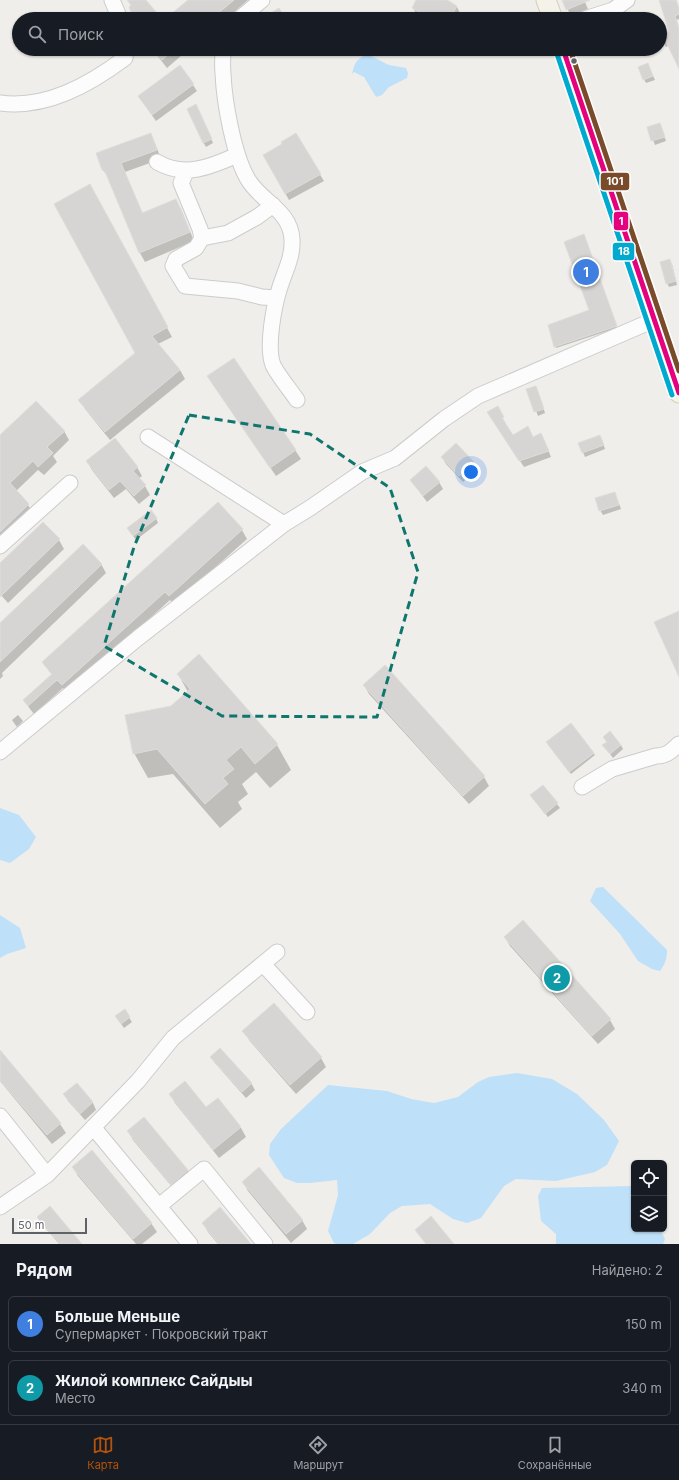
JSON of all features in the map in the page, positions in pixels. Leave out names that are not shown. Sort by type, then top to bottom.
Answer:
[{"type":"main road","points":[[546,0],[550,12]]},
{"type":"main road","points":[[565,56],[679,393]]},
{"type":"street","points":[[112,0],[117,12]]},
{"type":"street","points":[[247,12],[262,0]]},
{"type":"street","points":[[607,12],[613,10],[628,0]]},
{"type":"street","points":[[0,103],[12,105],[47,99],[74,90],[105,73],[125,58],[125,56]]},
{"type":"street","points":[[224,56],[223,74],[228,114],[237,155],[249,181],[263,198],[278,209],[288,223],[292,240],[290,262],[277,298],[272,324],[271,349],[273,364],[297,400]]},
{"type":"street","points":[[157,162],[167,168],[191,171],[218,164],[237,155]]},
{"type":"street","points":[[187,170],[181,183],[200,229],[202,238],[196,248],[176,258],[173,266],[184,286],[238,291],[262,297],[277,298]]},
{"type":"street","points":[[202,238],[228,233],[257,217],[273,206]]},
{"type":"street","points":[[0,752],[138,638],[284,524],[362,472],[395,458],[478,396],[654,320]]},
{"type":"street","points":[[148,437],[284,524]]},
{"type":"street","points":[[0,546],[70,483]]},
{"type":"street","points":[[582,787],[612,769],[668,754],[679,744]]},
{"type":"street","points":[[0,1207],[47,1175],[138,1081],[173,1038],[277,952]]},
{"type":"street","points":[[263,964],[307,1012]]},
{"type":"street","points":[[0,1116],[47,1175]]},
{"type":"street","points":[[93,1127],[190,1244]]},
{"type":"street","points":[[159,1206],[204,1169],[265,1244]]},
{"type":"highlighted area","points":[[189,415],[310,434],[390,488],[418,572],[377,717],[222,716],[104,646],[134,547]]},
{"type":"water","points":[[364,56],[371,56],[389,65],[406,68],[408,73],[407,78],[389,87],[382,95],[376,97],[364,77],[354,72],[352,74],[356,62]]},
{"type":"water","points":[[0,808],[19,815],[36,837],[29,849],[10,863],[0,860]]},
{"type":"water","points":[[603,887],[667,950],[667,956],[660,971],[652,969],[638,961],[620,934],[590,901],[596,888]]},
{"type":"water","points":[[0,915],[20,928],[26,948],[7,954],[0,958]]},
{"type":"water","points":[[517,1073],[552,1079],[577,1094],[604,1120],[619,1141],[607,1165],[595,1172],[556,1181],[516,1179],[504,1186],[481,1218],[467,1223],[453,1219],[430,1204],[402,1206],[390,1213],[370,1234],[353,1244],[336,1244],[328,1231],[338,1195],[337,1180],[297,1183],[284,1178],[269,1155],[270,1144],[281,1129],[328,1085],[387,1091],[411,1099],[434,1103],[458,1097],[478,1082],[489,1077]]},
{"type":"water","points":[[631,1186],[631,1232],[662,1232],[665,1239],[663,1244],[556,1244],[556,1234],[541,1221],[538,1196],[542,1188]]},
{"type":"building","points":[[127,0],[146,0],[156,12],[131,12],[129,7],[131,5]]},
{"type":"building","points":[[188,0],[234,0],[219,12],[173,12]]},
{"type":"building","points":[[416,0],[447,0],[457,6],[454,12],[419,12],[412,8]]},
{"type":"building","points":[[562,0],[590,0],[566,10]]},
{"type":"building","points":[[659,0],[676,0],[679,8],[679,14],[675,16],[679,28],[679,69],[667,44],[667,32],[669,31],[667,25],[667,12],[663,12]]},
{"type":"building","points":[[279,8],[282,12],[272,12]]},
{"type":"building","points":[[159,56],[167,56],[162,60]]},
{"type":"building","points":[[648,63],[653,76],[643,80],[638,67]]},
{"type":"building","points":[[180,65],[194,84],[152,115],[138,96]]},
{"type":"building","points":[[196,104],[212,139],[203,143],[187,109]]},
{"type":"building","points":[[660,123],[665,137],[651,141],[647,127]]},
{"type":"building","points":[[151,133],[157,150],[121,163],[142,213],[176,199],[190,232],[139,253],[104,169],[102,170],[96,153]]},
{"type":"building","points":[[296,133],[321,174],[285,194],[263,155],[282,144],[281,142]]},
{"type":"building","points":[[90,184],[168,327],[152,336],[180,370],[105,432],[78,400],[135,353],[54,204]]},
{"type":"building","points":[[584,234],[617,326],[554,347],[548,325],[589,310],[564,242]]},
{"type":"building","points":[[670,259],[676,281],[666,284],[660,262]]},
{"type":"building","points":[[234,358],[296,450],[270,468],[207,376]]},
{"type":"building","points":[[536,386],[544,409],[534,412],[526,389]]},
{"type":"building","points":[[36,401],[65,431],[47,447],[53,453],[38,467],[33,461],[10,483],[29,504],[0,532],[0,435]]},
{"type":"building","points":[[498,406],[504,417],[502,418],[513,435],[528,426],[533,437],[541,433],[549,451],[519,461],[487,412]]},
{"type":"building","points":[[600,435],[604,445],[582,453],[578,443]]},
{"type":"building","points":[[115,438],[138,467],[133,471],[146,485],[134,496],[120,481],[109,490],[86,461]]},
{"type":"building","points":[[456,443],[474,462],[459,476],[441,457]]},
{"type":"building","points":[[426,466],[440,482],[423,496],[410,480]]},
{"type":"building","points":[[615,492],[619,505],[599,511],[595,498]]},
{"type":"building","points":[[218,502],[243,529],[169,596],[165,592],[62,685],[57,680],[28,706],[23,700],[52,674],[42,662]]},
{"type":"building","points":[[151,510],[157,518],[133,536],[127,528]]},
{"type":"building","points":[[43,522],[60,539],[0,597],[0,563]]},
{"type":"building","points":[[83,544],[102,564],[0,662],[0,623]]},
{"type":"building","points":[[679,611],[679,677],[654,622]]},
{"type":"building","points":[[199,654],[278,744],[255,764],[241,747],[226,760],[234,769],[223,778],[228,784],[205,804],[157,749],[133,754],[125,715],[171,706],[190,689],[177,674]]},
{"type":"building","points":[[385,665],[485,776],[463,796],[363,685]]},
{"type":"building","points":[[571,723],[594,753],[569,772],[546,742]]},
{"type":"building","points":[[610,731],[621,745],[610,754],[602,745],[607,742],[603,737]]},
{"type":"building","points":[[543,785],[558,803],[545,814],[530,795]]},
{"type":"building","points":[[523,920],[611,1019],[592,1036],[504,937]]},
{"type":"building","points":[[274,1003],[322,1057],[290,1085],[242,1031]]},
{"type":"building","points":[[125,1009],[130,1017],[121,1024],[115,1016]]},
{"type":"building","points":[[220,1048],[252,1083],[242,1092],[210,1057]]},
{"type":"building","points":[[0,1050],[61,1123],[47,1135],[0,1080]]},
{"type":"building","points":[[185,1081],[206,1107],[218,1098],[241,1127],[213,1150],[169,1094]]},
{"type":"building","points":[[77,1083],[93,1102],[80,1114],[63,1094]]},
{"type":"building","points":[[144,1117],[188,1170],[171,1185],[127,1131]]},
{"type":"building","points":[[92,1150],[152,1223],[133,1239],[72,1167]]},
{"type":"building","points":[[259,1167],[303,1220],[286,1234],[242,1182]]},
{"type":"building","points":[[50,1206],[82,1244],[60,1244],[37,1217]]},
{"type":"building","points":[[220,1207],[251,1244],[219,1244],[202,1223]]},
{"type":"building","points":[[431,1216],[454,1244],[426,1244],[415,1230]]},
{"type":"transit line","name":"18","points":[[558,56],[672,395]]},
{"type":"transit line","name":"1","points":[[565,56],[679,393]]},
{"type":"transit line","name":"101","points":[[572,56],[679,371]]},
{"type":"place","name":"Больше Меньше","points":[[586,272]]},
{"type":"place","name":"Жилой комплекс Сайдыы","points":[[557,978]]}]
